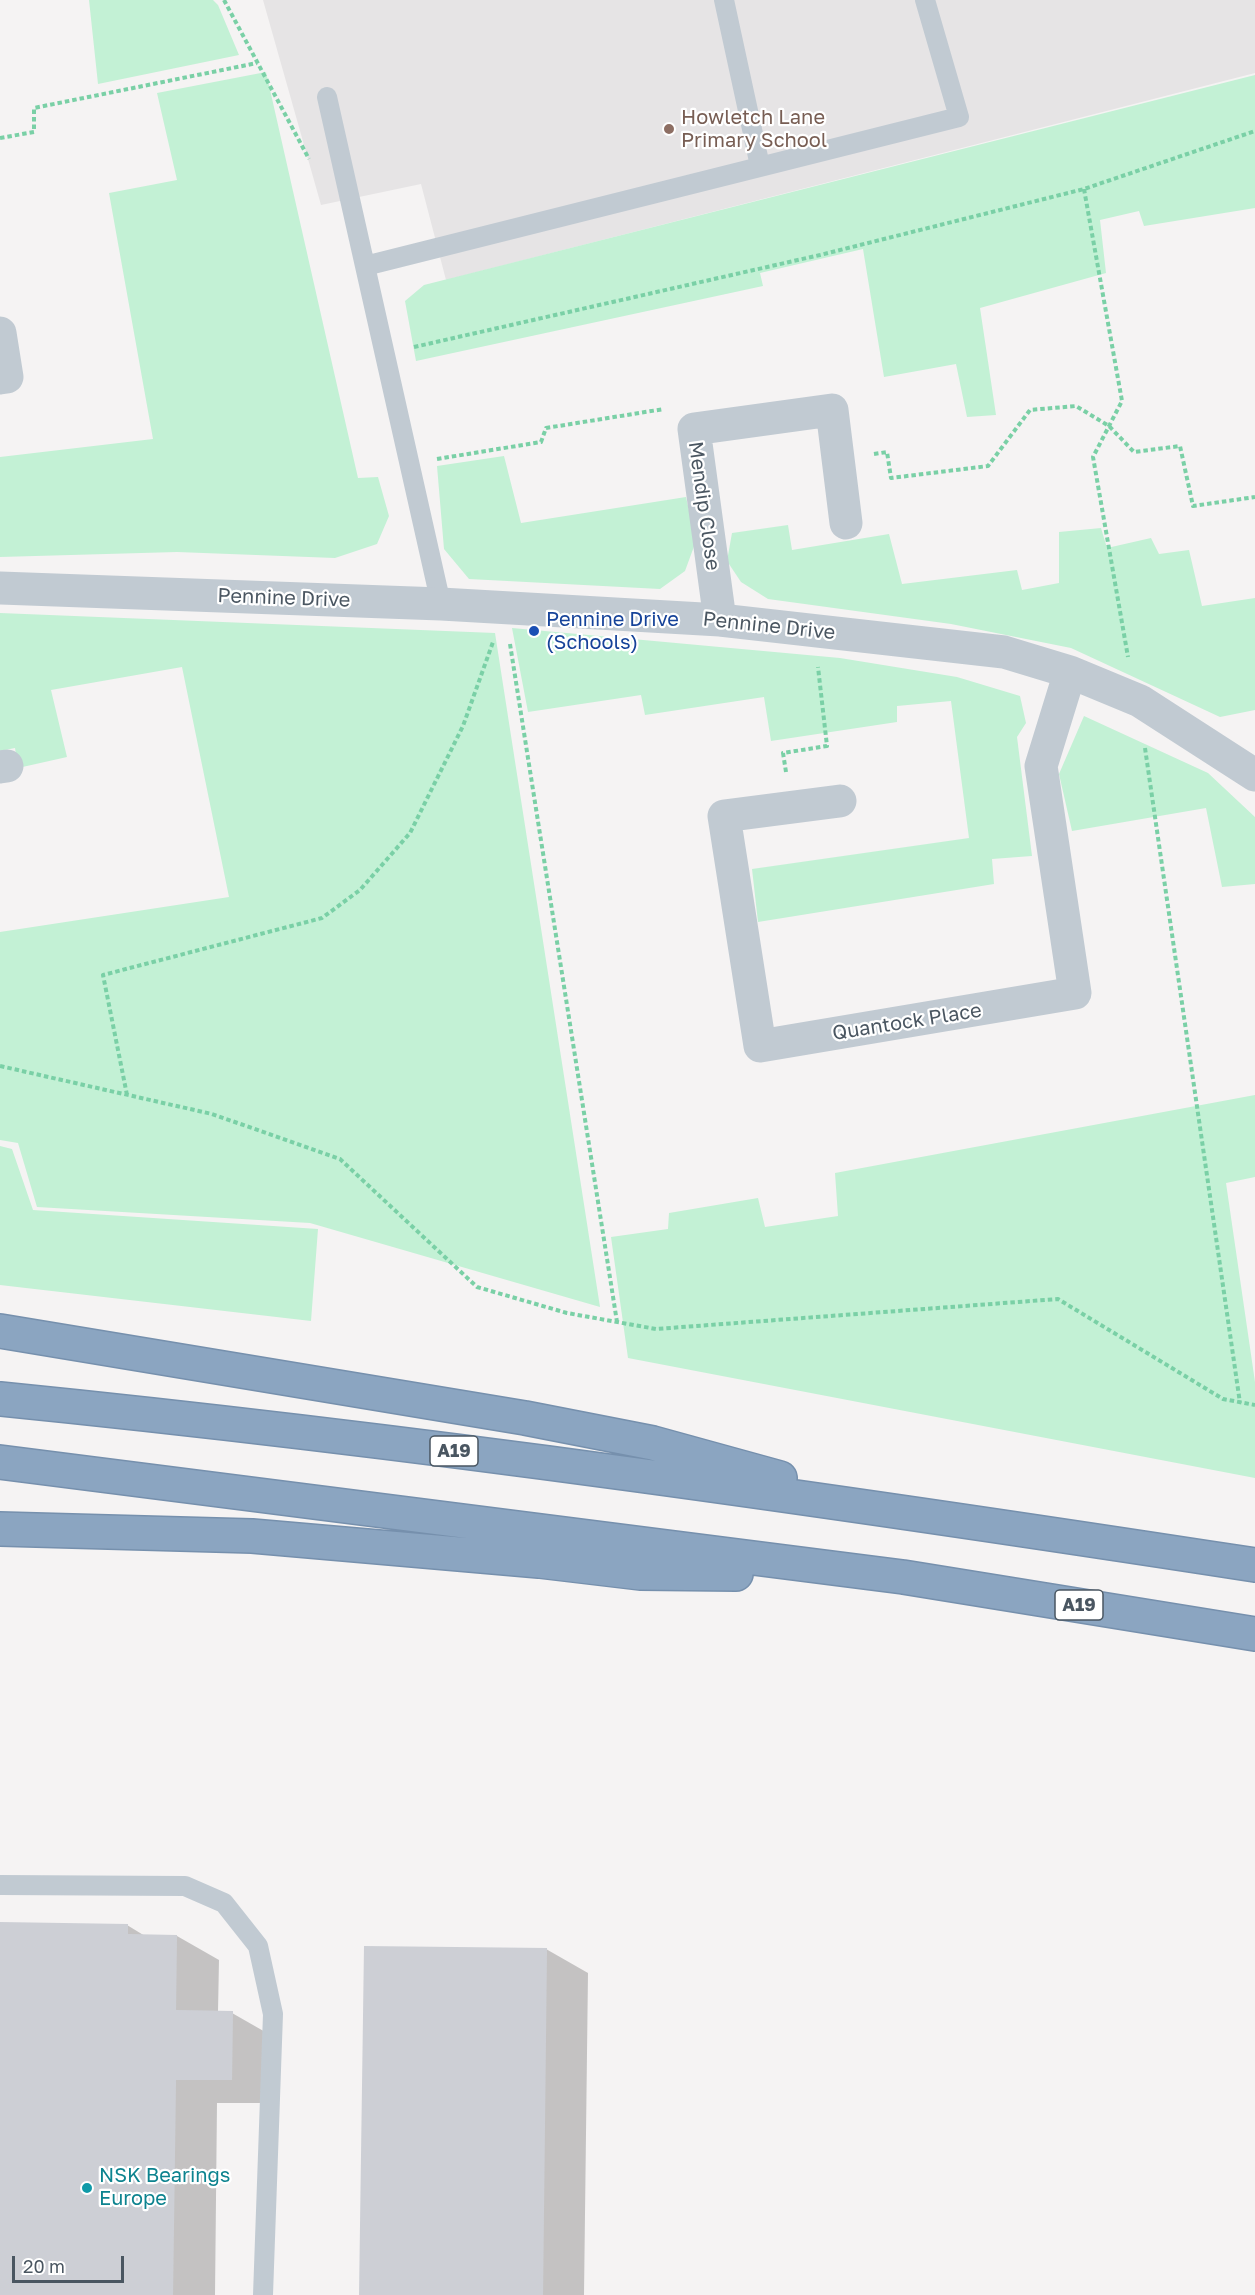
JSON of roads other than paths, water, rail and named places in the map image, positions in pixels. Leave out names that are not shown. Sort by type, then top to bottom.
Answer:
[{"type":"highway","points":[[0,1331],[467,1408],[653,1443],[906,1512]]},
{"type":"highway","name":"A19","points":[[0,1398],[378,1441],[906,1512],[1255,1565]]},
{"type":"highway","name":"A19","points":[[0,1462],[903,1577],[1255,1634]]},
{"type":"highway","points":[[0,1529],[252,1536],[539,1561],[640,1573],[903,1577]]},
{"type":"street","points":[[0,333],[7,377],[0,378]]},
{"type":"street","name":"Mendip Close","points":[[720,620],[694,429],[832,410],[846,523]]},
{"type":"street","name":"Pennine Drive","points":[[0,588],[441,604],[720,620],[1004,652],[1070,672],[1140,701],[1254,773]]},
{"type":"street","name":"Quantock Place","points":[[840,801],[724,816],[760,1046],[1075,993],[1041,766],[1070,672]]},
{"type":"lane","points":[[724,0],[760,166]]},
{"type":"lane","points":[[365,266],[959,117],[925,0]]},
{"type":"lane","points":[[327,97],[441,604]]},
{"type":"lane","points":[[0,1885],[185,1886],[224,1903],[258,1946],[273,2014],[263,2295]]},
{"type":"place","name":"Howletch Lane Primary School","points":[[669,129]]},
{"type":"place","name":"Pennine Drive (Schools)","points":[[534,631]]},
{"type":"place","name":"NSK Bearings Europe","points":[[87,2188]]}]
